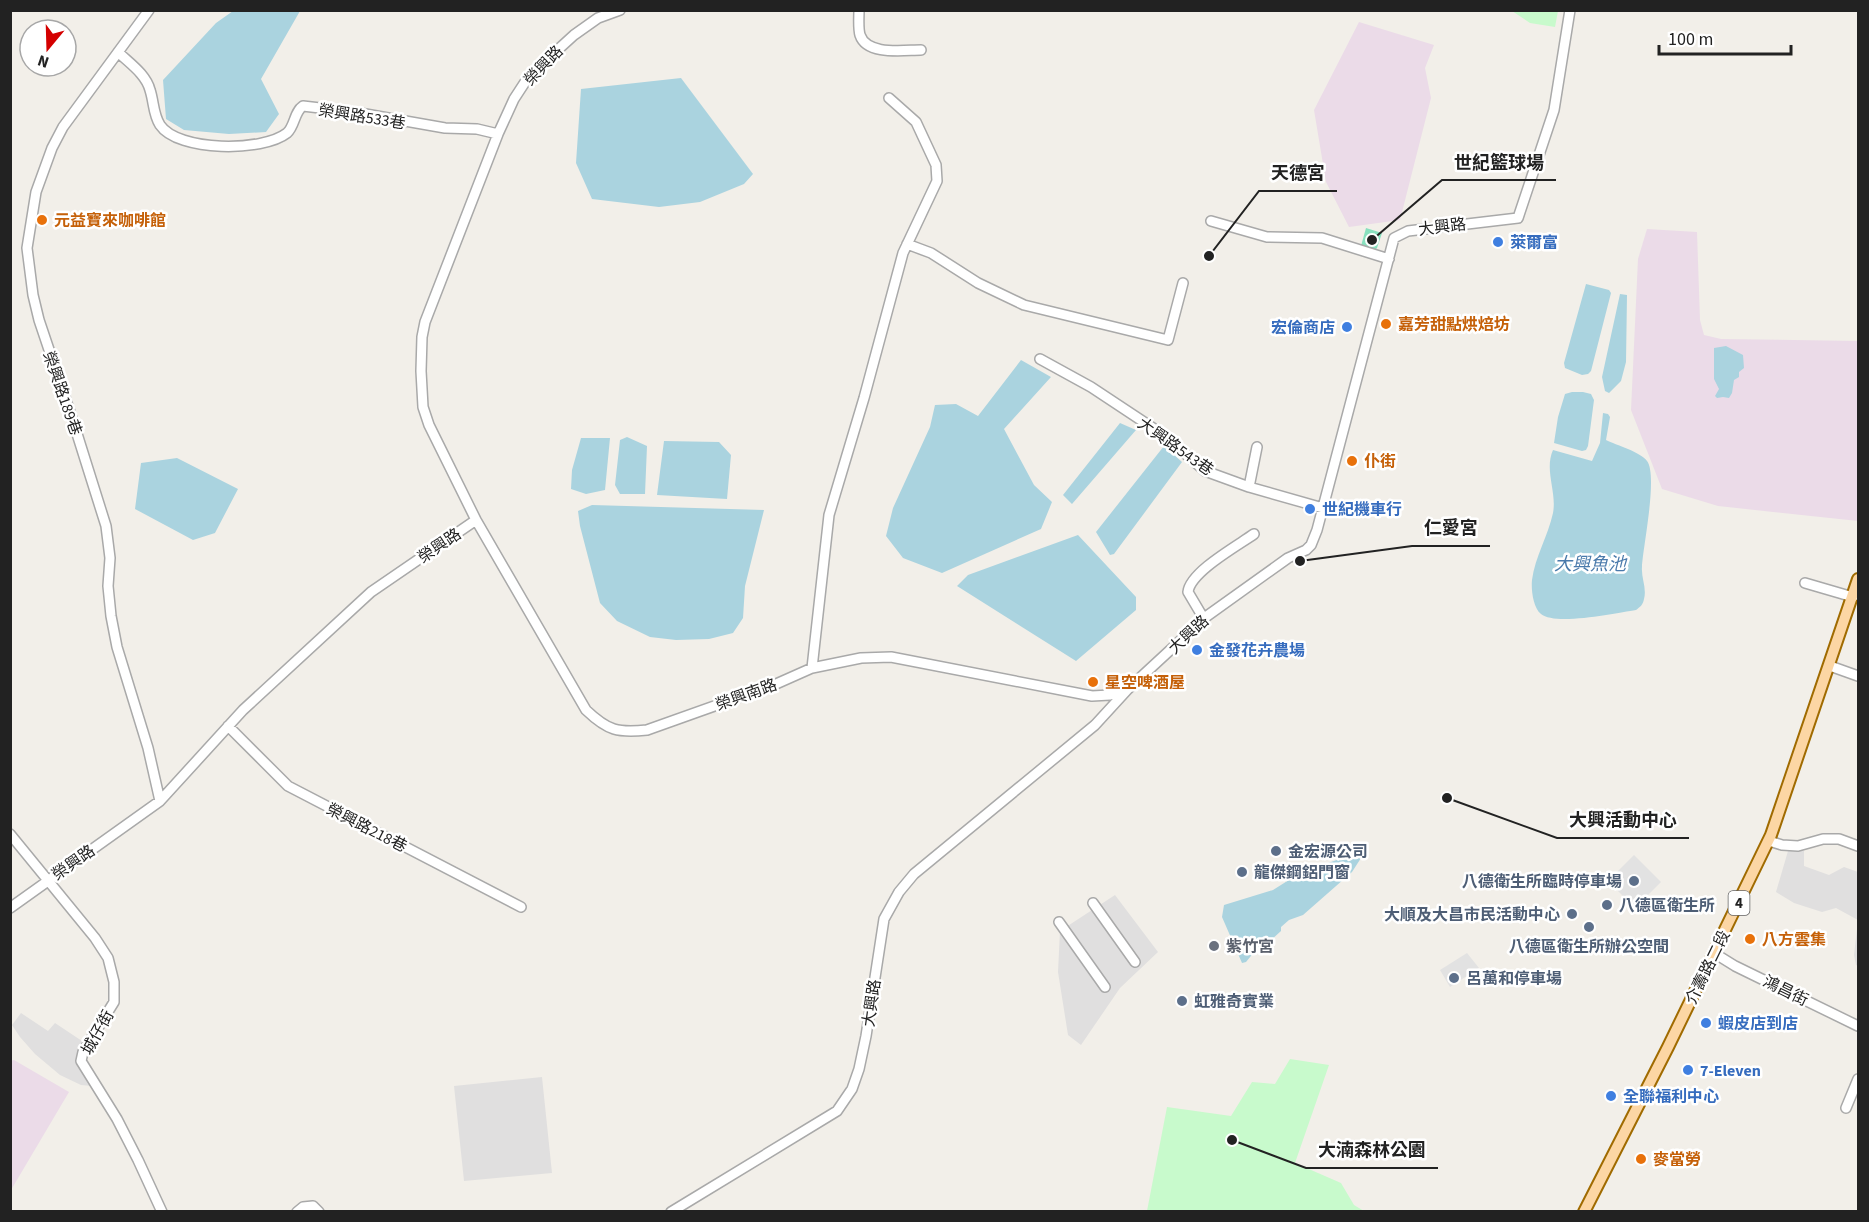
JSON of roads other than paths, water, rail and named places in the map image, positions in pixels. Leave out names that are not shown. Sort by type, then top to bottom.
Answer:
[{"type":"main road","name":"介壽路二段","points":[[1584,1212],[1769,841],[1856,588]]},
{"type":"street","name":"榮興路189巷","points":[[149,10],[63,127],[52,148],[36,192],[27,248],[33,295],[39,320],[106,526],[110,558],[108,586],[117,647],[148,748],[160,801]]},
{"type":"street","name":"榮興路","points":[[10,908],[160,801],[243,710],[371,592],[476,520],[429,425],[423,407],[421,350],[425,322],[498,134],[514,99],[529,76],[574,34],[598,18],[620,10]]},
{"type":"street","points":[[859,10],[860,35],[866,44],[874,48],[921,51]]},
{"type":"street","name":"大興路","points":[[671,1212],[837,1112],[852,1089],[859,1069],[884,919],[899,892],[914,874],[1095,725],[1128,689],[1204,619],[1288,558],[1306,550],[1311,545],[1323,508],[1394,238],[1408,231],[1518,218],[1554,110],[1570,10]]},
{"type":"street","name":"榮興路533巷","points":[[118,52],[144,77],[150,90],[152,106],[161,126],[173,136],[191,142],[242,147],[261,143],[288,132],[298,109],[303,106],[354,112],[445,128],[477,129],[498,134]]},
{"type":"street","points":[[812,668],[829,515],[864,399],[898,267],[938,181],[936,165],[915,122],[889,98]]},
{"type":"street","points":[[1211,221],[1268,237],[1322,238],[1389,259]]},
{"type":"street","points":[[907,244],[931,253],[978,283],[1024,305],[1168,340],[1183,283]]},
{"type":"street","name":"大興路543巷","points":[[1040,359],[1091,387],[1165,436],[1205,471],[1249,487],[1323,508]]},
{"type":"street","points":[[1249,487],[1257,447]]},
{"type":"street","name":"榮興南路","points":[[476,520],[586,710],[603,725],[614,730],[628,732],[647,730],[776,684],[812,668],[861,658],[891,657],[1092,696],[1110,695],[1128,689]]},
{"type":"street","points":[[1204,619],[1188,592],[1192,581],[1203,570],[1254,534]]},
{"type":"street","points":[[1805,583],[1856,588]]},
{"type":"street","points":[[1830,666],[1858,676]]},
{"type":"street","name":"榮興路218巷","points":[[228,726],[288,786],[521,907]]},
{"type":"street","points":[[10,834],[48,879]]},
{"type":"street","points":[[1769,841],[1798,846],[1823,839],[1839,839],[1858,846]]},
{"type":"street","name":"城仔街","points":[[48,879],[108,958],[114,982],[114,1002],[83,1052],[81,1061],[120,1126],[162,1212]]},
{"type":"street","points":[[1093,903],[1135,962]]},
{"type":"street","points":[[1059,922],[1105,987]]},
{"type":"street","name":"鴻昌街","points":[[1714,953],[1735,966],[1858,1026]]},
{"type":"street","points":[[1846,1108],[1858,1078]]},
{"type":"street","points":[[297,1212],[303,1207],[313,1210]]},
{"type":"water","points":[[233,11],[300,11],[261,79],[279,114],[266,132],[229,134],[184,130],[166,119],[163,80],[216,23]]},
{"type":"water","points":[[681,78],[753,174],[744,184],[700,202],[659,207],[592,199],[576,163],[581,89]]},
{"type":"water","points":[[1586,284],[1609,290],[1611,293],[1591,371],[1582,375],[1565,368],[1564,363]]},
{"type":"water","points":[[1620,294],[1627,295],[1626,362],[1621,381],[1609,393],[1605,391],[1602,377]]},
{"type":"water","points":[[1726,346],[1743,355],[1744,368],[1739,372],[1739,377],[1734,380],[1729,398],[1717,398],[1715,396],[1719,389],[1714,379],[1714,348]]},
{"type":"water","points":[[1021,360],[1051,377],[1004,429],[1034,485],[1052,502],[1041,529],[942,573],[903,558],[886,536],[893,508],[930,427],[935,405],[956,404],[978,416]]},
{"type":"water","points":[[1572,392],[1591,394],[1594,400],[1588,446],[1582,451],[1554,443],[1565,394]]},
{"type":"water","name":"大興魚池","points":[[1603,413],[1610,417],[1606,440],[1644,458],[1650,469],[1651,495],[1642,567],[1644,601],[1636,610],[1587,618],[1548,617],[1541,614],[1536,607],[1532,584],[1536,563],[1553,513],[1550,465],[1553,450],[1592,461],[1600,443]]},
{"type":"water","points":[[1120,423],[1136,430],[1072,504],[1063,495]]},
{"type":"water","points":[[627,437],[647,446],[645,494],[620,494],[615,485],[620,440]]},
{"type":"water","points":[[581,438],[610,438],[605,490],[586,494],[571,489],[572,470]]},
{"type":"water","points":[[664,441],[719,442],[731,455],[727,499],[657,495]]},
{"type":"water","points":[[1164,446],[1182,462],[1114,554],[1110,555],[1096,532]]},
{"type":"water","points":[[177,458],[238,489],[215,533],[193,540],[135,509],[141,463]]},
{"type":"water","points":[[592,505],[764,510],[745,586],[743,618],[733,633],[709,639],[676,640],[650,637],[617,621],[600,603],[580,526],[578,511]]},
{"type":"water","points":[[1078,535],[1136,597],[1136,610],[1076,661],[957,586],[968,575]]},
{"type":"water","points":[[1362,851],[1361,858],[1352,872],[1303,915],[1289,920],[1281,927],[1281,931],[1270,941],[1264,941],[1260,945],[1260,950],[1255,951],[1246,962],[1242,963],[1222,917],[1224,905],[1273,890],[1300,873]]},
{"type":"place","name":"元益寶來咖啡館","points":[[42,220]]},
{"type":"place","name":"世紀籃球場","points":[[1372,240]]},
{"type":"place","name":"萊爾富","points":[[1498,242]]},
{"type":"place","name":"天德宮","points":[[1209,256]]},
{"type":"place","name":"嘉芳甜點烘焙坊","points":[[1386,324]]},
{"type":"place","name":"宏倫商店","points":[[1347,327]]},
{"type":"place","name":"仆街","points":[[1352,461]]},
{"type":"place","name":"世紀機車行","points":[[1310,509]]},
{"type":"place","name":"仁愛宮","points":[[1300,561]]},
{"type":"place","name":"金發花卉農場","points":[[1197,650]]},
{"type":"place","name":"星空啤酒屋","points":[[1093,682]]},
{"type":"place","name":"大興活動中心","points":[[1447,798]]},
{"type":"place","name":"金宏源公司","points":[[1276,851]]},
{"type":"place","name":"龍傑鋼鋁門窗","points":[[1242,872]]},
{"type":"place","name":"八德衛生所臨時停車場","points":[[1634,881]]},
{"type":"place","name":"八德區衛生所","points":[[1607,905]]},
{"type":"place","name":"大順及大昌市民活動中心","points":[[1572,914]]},
{"type":"place","name":"八德區衛生所辦公空間","points":[[1589,927]]},
{"type":"place","name":"八方雲集","points":[[1750,939]]},
{"type":"place","name":"紫竹宮","points":[[1214,946]]},
{"type":"place","name":"呂萬和停車場","points":[[1454,978]]},
{"type":"place","name":"虹雅奇實業","points":[[1182,1001]]},
{"type":"place","name":"蝦皮店到店","points":[[1706,1023]]},
{"type":"place","name":"7-Eleven","points":[[1688,1070]]},
{"type":"place","name":"全聯福利中心","points":[[1611,1096]]},
{"type":"place","name":"大湳森林公園","points":[[1232,1140]]},
{"type":"place","name":"麥當勞","points":[[1641,1159]]}]
